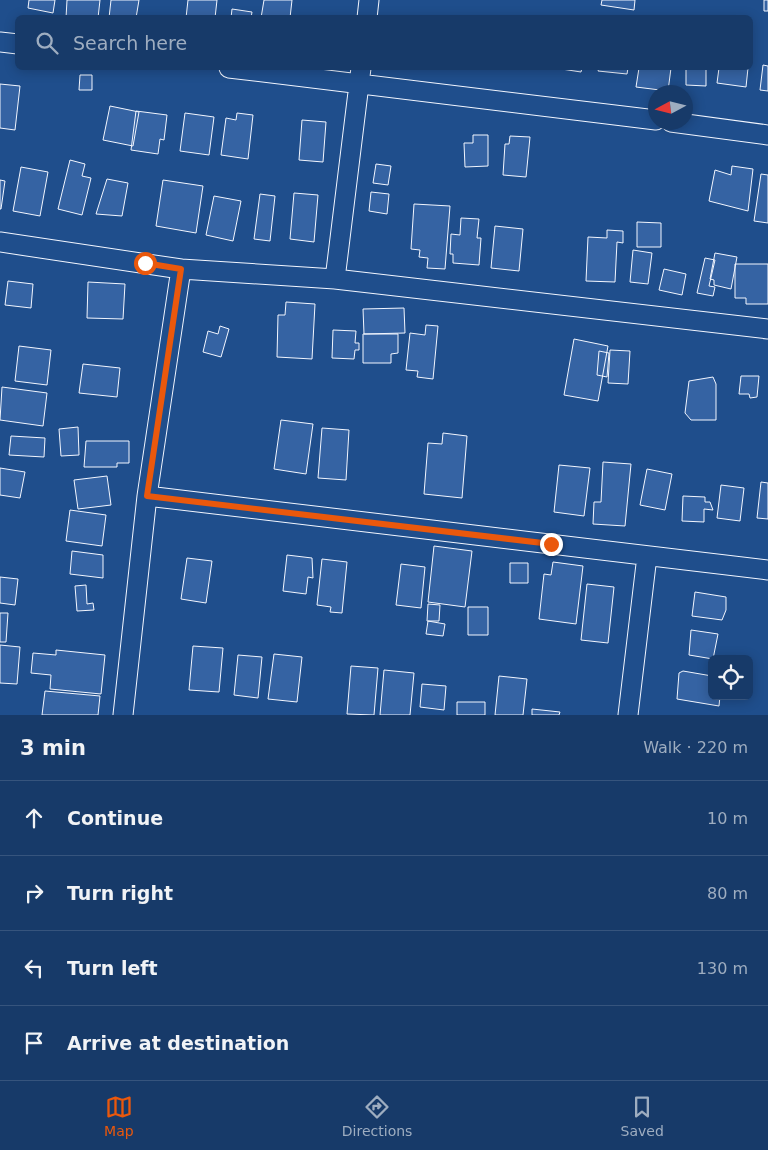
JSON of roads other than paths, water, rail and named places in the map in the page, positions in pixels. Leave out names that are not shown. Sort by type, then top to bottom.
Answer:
[{"type":"street","points":[[368,15],[370,0]]},
{"type":"street","points":[[0,42],[15,44]]},
{"type":"street","points":[[266,70],[360,75],[648,119]]},
{"type":"street","points":[[335,279],[360,75]]},
{"type":"street","points":[[693,125],[768,135]]},
{"type":"street","points":[[0,242],[181,269],[335,279],[768,329]]},
{"type":"street","points":[[126,715],[147,496],[181,269]]},
{"type":"street","points":[[147,496],[768,570]]},
{"type":"street","points":[[628,715],[647,556]]}]
